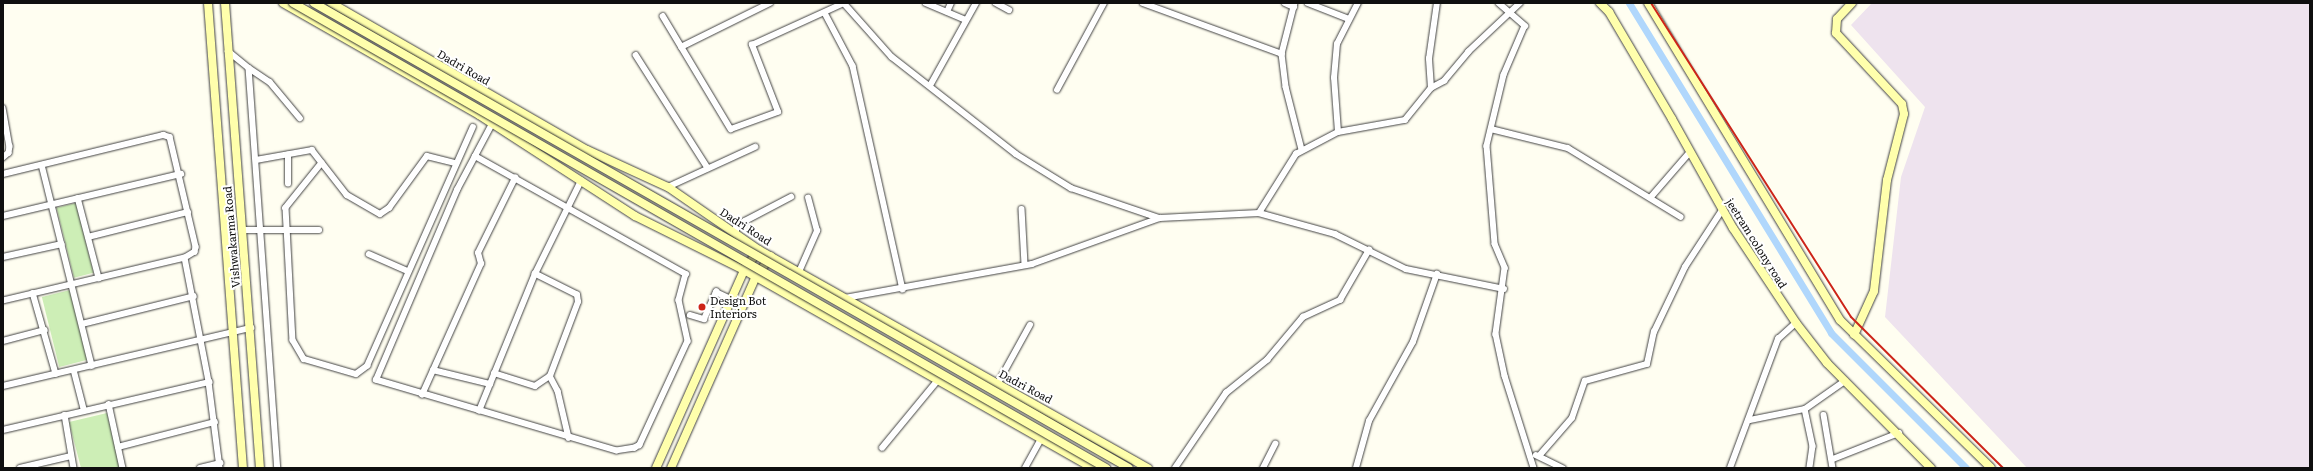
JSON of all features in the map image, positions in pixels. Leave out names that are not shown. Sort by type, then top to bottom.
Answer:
[{"type":"street","name":"Vishwakarma Road","points":[[208,3],[230,332],[243,468]]},
{"type":"street","name":"Vishwakarma Road","points":[[225,3],[227,51],[251,328],[260,468]]},
{"type":"street","points":[[283,3],[492,124],[635,216],[744,270],[755,278],[938,380],[1088,467]]},
{"type":"street","points":[[293,3],[1106,468]]},
{"type":"street","points":[[314,3],[1130,468]]},
{"type":"street","name":"Dadri Road","points":[[331,3],[580,146],[668,186],[759,250],[1148,468]]},
{"type":"street","points":[[681,47],[769,3]]},
{"type":"street","points":[[663,16],[731,129],[778,112],[752,45],[825,13],[844,3],[892,57],[931,84],[1010,150],[1046,175],[1071,188],[1160,218]]},
{"type":"street","points":[[926,3],[966,20]]},
{"type":"street","points":[[947,12],[952,3]]},
{"type":"street","points":[[931,84],[976,3]]},
{"type":"street","points":[[996,3],[1009,10]]},
{"type":"street","points":[[1057,90],[1104,3]]},
{"type":"street","points":[[1143,3],[1282,54]]},
{"type":"street","points":[[1285,3],[1294,5],[1282,54],[1286,87],[1302,150]]},
{"type":"street","points":[[1308,3],[1349,19]]},
{"type":"street","points":[[1338,132],[1335,61],[1337,44],[1358,3]]},
{"type":"street","points":[[1432,88],[1429,59],[1437,3]]},
{"type":"street","points":[[1499,3],[1525,26],[1504,75],[1491,129],[1488,181],[1495,244],[1505,264],[1504,288],[1496,334],[1508,387],[1531,452],[1534,468]]},
{"type":"street","points":[[1259,213],[1274,185],[1302,150],[1338,132],[1405,120],[1432,88],[1444,81],[1520,3]]},
{"type":"street","name":"jeetram colony road","points":[[1600,3],[1613,18],[1723,209],[1796,323],[1845,381],[1931,468]]},
{"type":"street","points":[[1648,3],[1818,288],[1854,335],[1991,468]]},
{"type":"street","points":[[1852,3],[1837,19],[1836,33],[1902,104],[1904,114],[1888,174],[1876,286],[1854,335]]},
{"type":"street","points":[[825,13],[853,66],[904,289]]},
{"type":"street","points":[[227,51],[270,82],[300,118]]},
{"type":"street","points":[[636,55],[708,168]]},
{"type":"street","points":[[249,68],[262,229],[278,468]]},
{"type":"street","points":[[3,108],[10,146],[3,158]]},
{"type":"street","points":[[475,156],[566,209],[686,274],[688,279],[679,300],[688,341],[640,445],[622,452],[377,382],[375,378],[456,190],[492,124]]},
{"type":"street","points":[[322,163],[286,208],[293,340],[298,352],[313,363],[350,373],[362,372],[455,163],[473,127]]},
{"type":"street","points":[[1491,129],[1568,148],[1651,197],[1681,217]]},
{"type":"street","points":[[3,174],[166,136],[172,141],[196,247],[196,252],[185,258],[3,301]]},
{"type":"street","points":[[668,186],[755,147]]},
{"type":"street","points":[[256,160],[288,155],[309,149],[348,195],[380,214],[389,208],[427,156],[455,163]]},
{"type":"street","points":[[1651,197],[1690,152]]},
{"type":"street","points":[[288,155],[288,184]]},
{"type":"street","points":[[42,165],[92,366]]},
{"type":"street","points":[[3,216],[180,174]]},
{"type":"street","points":[[422,394],[481,264],[478,253],[515,178]]},
{"type":"street","points":[[479,411],[535,274],[581,181]]},
{"type":"street","points":[[736,235],[736,228],[745,221],[791,197]]},
{"type":"street","points":[[78,198],[99,278]]},
{"type":"street","points":[[799,272],[817,231],[808,198]]},
{"type":"street","points":[[1022,209],[1025,265]]},
{"type":"street","points":[[1539,456],[1572,418],[1585,381],[1647,364],[1654,332],[1673,293],[1723,209]]},
{"type":"street","points":[[88,237],[188,212]]},
{"type":"street","points":[[845,298],[904,289],[1025,265],[1059,256],[1160,218],[1259,213],[1335,234],[1406,269],[1504,288]]},
{"type":"street","points":[[242,230],[319,230]]},
{"type":"street","points":[[3,257],[62,244]]},
{"type":"street","points":[[656,468],[744,270],[759,250]]},
{"type":"street","points":[[1175,468],[1226,393],[1267,360],[1303,317],[1340,300],[1369,250]]},
{"type":"street","points":[[369,254],[408,271]]},
{"type":"street","points":[[671,468],[755,278],[771,256]]},
{"type":"street","points":[[185,258],[194,296],[209,382],[220,466],[200,468]]},
{"type":"street","points":[[494,373],[535,386],[550,376],[578,302],[577,295],[535,274]]},
{"type":"street","points":[[1356,468],[1369,421],[1413,342],[1437,274]]},
{"type":"street","points":[[690,315],[704,319],[716,292],[731,299]]},
{"type":"street","points":[[33,293],[45,330],[56,374]]},
{"type":"street","points":[[82,324],[194,296]]},
{"type":"street","points":[[1730,468],[1750,420],[1778,339],[1796,323]]},
{"type":"street","points":[[998,383],[1030,325]]},
{"type":"street","points":[[3,386],[251,328]]},
{"type":"street","points":[[3,341],[45,330]]},
{"type":"street","points":[[74,370],[84,409]]},
{"type":"street","points":[[434,370],[490,384]]},
{"type":"street","points":[[550,376],[558,391],[569,438]]},
{"type":"street","points":[[882,448],[938,380]]},
{"type":"street","points":[[1750,420],[1805,409],[1845,381]]},
{"type":"street","points":[[3,430],[84,409],[209,382]]},
{"type":"street","points":[[109,404],[123,468]]},
{"type":"street","points":[[1805,409],[1813,446],[1810,468]]},
{"type":"street","points":[[65,414],[74,468]]},
{"type":"street","points":[[1824,415],[1834,468]]},
{"type":"street","points":[[118,447],[215,422]]},
{"type":"street","points":[[1833,459],[1898,433]]},
{"type":"street","points":[[1025,468],[1041,439]]},
{"type":"street","points":[[1263,468],[1275,444]]},
{"type":"street","points":[[1531,452],[1563,468]]},
{"type":"street","points":[[20,468],[71,456]]},
{"type":"shaded area","points":[[1872,3],[2310,3],[2310,468],[2027,468],[1885,317],[1901,177],[1925,107],[1851,25]]},
{"type":"green space","points":[[76,203],[93,273],[74,278],[57,208]]},
{"type":"green space","points":[[70,290],[87,360],[59,367],[42,297]]},
{"type":"green space","points":[[107,413],[120,468],[81,468],[69,422]]},
{"type":"waterway","points":[[1629,3],[1831,333],[1966,468]]},
{"type":"railway","points":[[1651,3],[1851,317],[2003,468]]},
{"type":"place","name":"Design Bot Interiors","points":[[702,307]]}]
